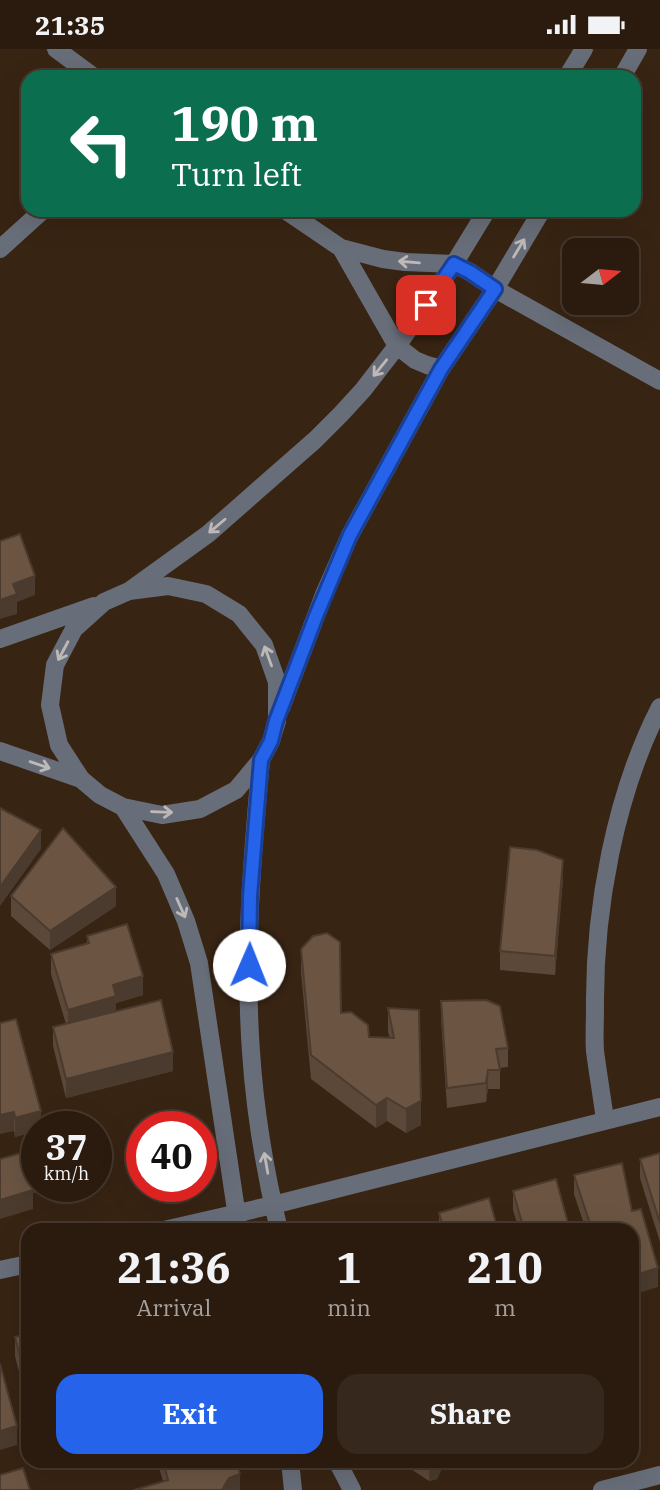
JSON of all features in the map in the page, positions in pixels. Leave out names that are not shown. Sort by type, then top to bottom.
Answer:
[{"type":"street","points":[[56,49],[84,70]]},
{"type":"street","points":[[571,70],[584,49]]},
{"type":"street","points":[[626,70],[638,49]]},
{"type":"street","points":[[0,249],[35,217]]},
{"type":"street","points":[[295,217],[341,248],[394,261],[454,264],[660,381]]},
{"type":"street","points":[[0,639],[129,591],[208,534],[315,440],[363,390],[454,264],[482,217]]},
{"type":"street","points":[[104,602],[74,629],[55,665],[53,678],[50,705],[59,745],[81,779],[100,795],[123,807],[162,815],[200,809],[236,790],[261,760],[271,741],[320,604],[350,535],[441,369],[495,289],[538,217]]},
{"type":"street","points":[[341,248],[397,346],[415,360],[441,369]]},
{"type":"street","points":[[129,591],[168,586],[181,588],[206,594],[239,614],[264,645],[277,682],[276,721]]},
{"type":"street","points":[[606,1120],[595,1049],[595,975],[601,902],[616,829],[634,768],[660,707]]},
{"type":"street","points":[[0,751],[81,779]]},
{"type":"street","points":[[261,760],[250,896],[249,1008],[255,1095],[277,1223]]},
{"type":"street","points":[[123,807],[166,874],[186,921],[199,963],[237,1222],[273,1205],[660,1107]]},
{"type":"street","points":[[0,1271],[21,1266]]},
{"type":"street","points":[[291,1468],[293,1490]]},
{"type":"street","points":[[341,1468],[352,1490]]},
{"type":"street","points":[[602,1490],[660,1475]]},
{"type":"building","points":[[20,534],[35,576],[13,584],[17,594],[0,600],[0,541]]},
{"type":"building","points":[[0,808],[41,830],[0,887]]},
{"type":"building","points":[[63,828],[116,887],[50,931],[11,896]]},
{"type":"building","points":[[510,847],[537,850],[563,860],[555,956],[500,951]]},
{"type":"building","points":[[127,924],[143,976],[113,985],[116,996],[68,1010],[51,954],[89,943],[87,936]]},
{"type":"building","points":[[327,933],[340,942],[341,1013],[351,1012],[368,1025],[369,1037],[394,1038],[388,1008],[419,1010],[421,1101],[406,1109],[387,1098],[376,1105],[311,1055],[301,949],[313,936]]},
{"type":"building","points":[[161,1000],[173,1052],[66,1079],[53,1027]]},
{"type":"building","points":[[486,1000],[500,1006],[508,1048],[496,1049],[500,1070],[488,1070],[486,1083],[447,1088],[441,1001]]},
{"type":"building","points":[[16,1019],[41,1111],[21,1111],[21,1116],[15,1118],[14,1112],[0,1115],[0,1023]]},
{"type":"building","points":[[21,1153],[21,1194],[0,1200],[0,1159]]},
{"type":"building","points":[[660,1153],[660,1223],[640,1159]]},
{"type":"building","points":[[622,1163],[632,1211],[641,1209],[658,1268],[639,1274],[639,1223],[590,1223],[574,1175]]},
{"type":"building","points":[[556,1179],[568,1223],[522,1223],[513,1191]]},
{"type":"building","points":[[489,1198],[496,1223],[442,1223],[439,1213]]},
{"type":"building","points":[[21,1336],[21,1361],[15,1337]]},
{"type":"building","points":[[0,1364],[17,1426],[0,1431]]},
{"type":"building","points":[[23,1468],[30,1490],[0,1490],[0,1475]]},
{"type":"building","points":[[165,1468],[238,1468],[240,1474],[229,1478],[222,1490],[134,1490],[168,1480]]},
{"type":"route","points":[[249,965],[250,896],[261,760],[271,741],[297,663],[350,535],[441,369],[495,289],[454,264],[426,305]]}]
